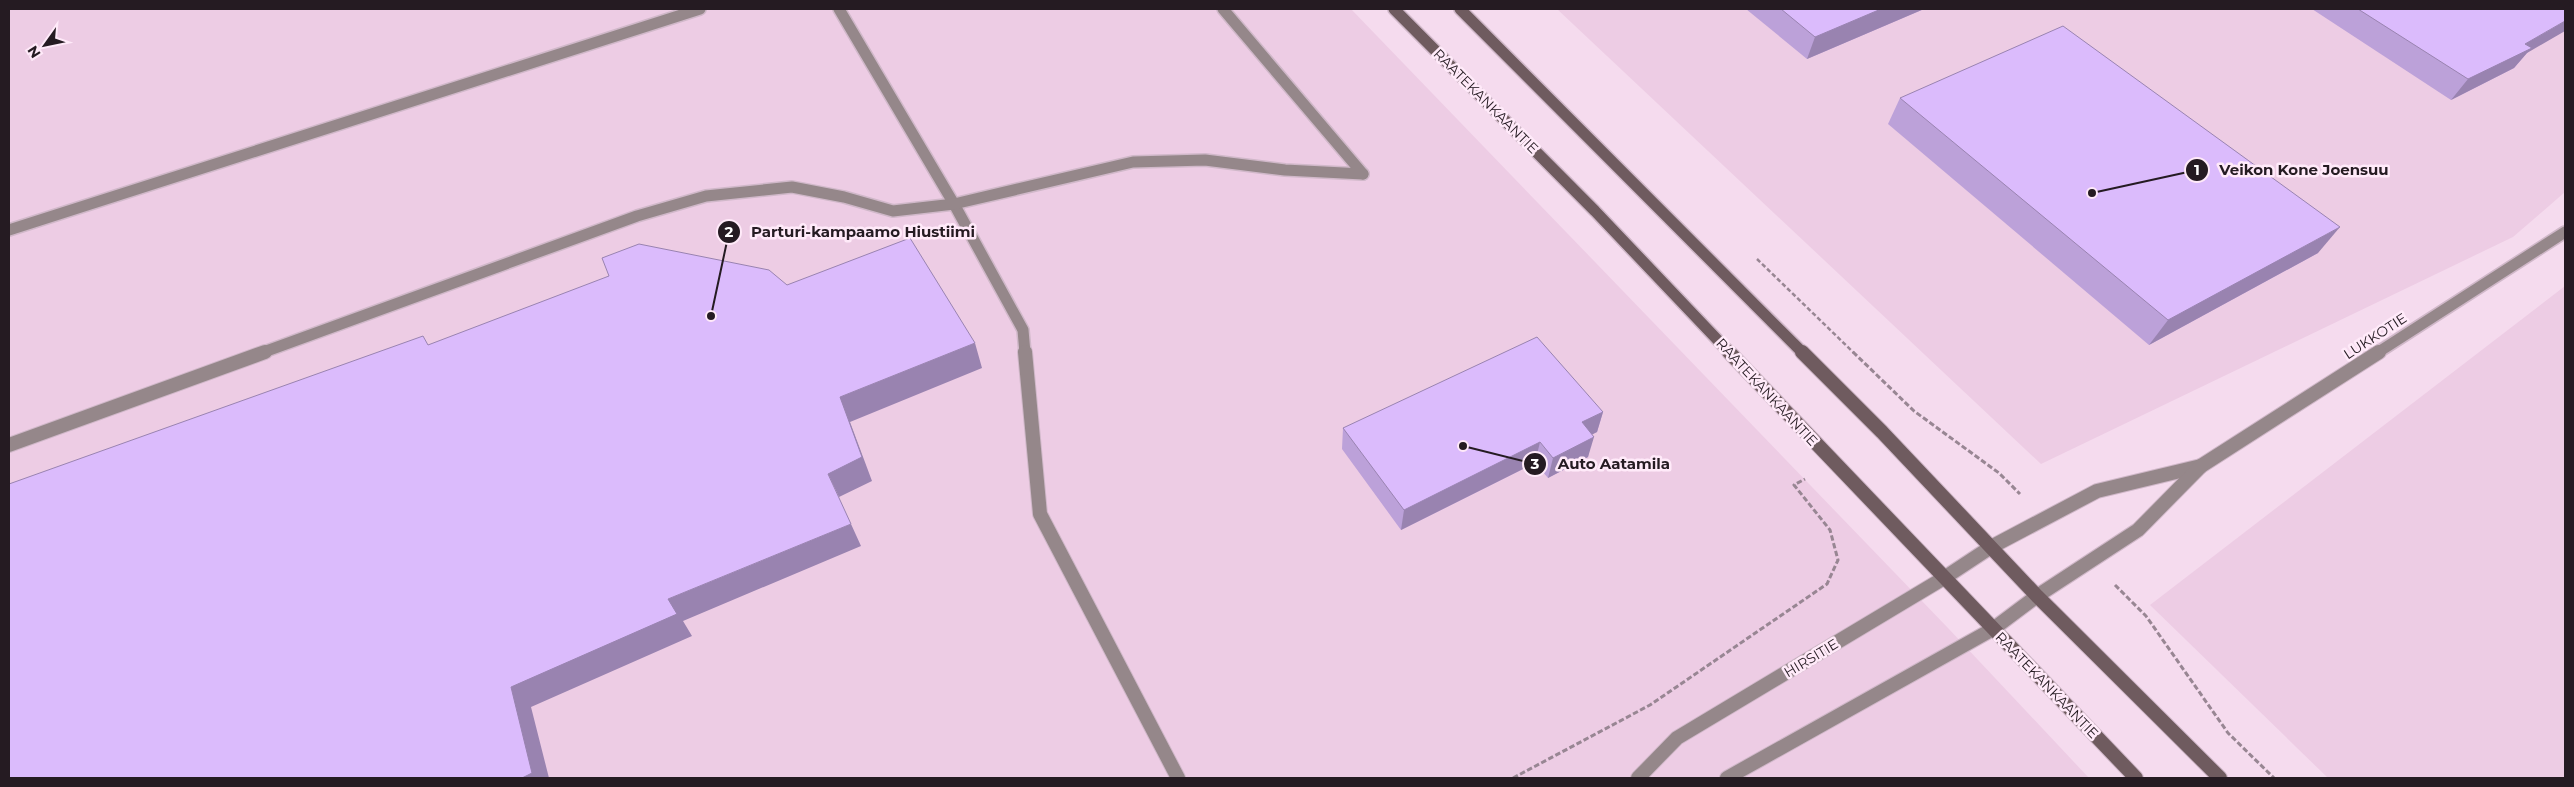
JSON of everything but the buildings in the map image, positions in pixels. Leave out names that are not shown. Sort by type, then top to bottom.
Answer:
[{"type":"main road","name":"RAATEKANKAANTIE","points":[[1394,9],[1595,211],[2136,778]]},
{"type":"main road","points":[[1460,9],[1882,432],[2037,596],[2220,778]]},
{"type":"street","points":[[9,230],[700,9]]},
{"type":"street","points":[[839,9],[954,204],[1023,330],[1040,514],[1178,778]]},
{"type":"street","points":[[9,445],[637,216],[706,196],[792,188],[844,197],[893,211],[954,204],[1133,162],[1205,160],[1285,170],[1363,174],[1222,9]]},
{"type":"street","name":"LUKKOTIE","points":[[2200,466],[2565,232]]},
{"type":"street","points":[[1727,778],[1992,629],[2037,596],[2138,530],[2200,466]]},
{"type":"street","name":"HIRSITIE","points":[[1638,778],[1677,738],[1944,578],[1991,547],[2097,491],[2200,466]]},
{"type":"path","points":[[1750,252],[1914,411],[1999,473],[2045,518]]},
{"type":"path","points":[[1882,432],[1914,411]]},
{"type":"path","points":[[1513,778],[1650,705],[1827,584],[1838,560],[1830,530],[1794,485],[1833,462]]},
{"type":"path","points":[[2091,561],[2146,616],[2228,733],[2274,778]]},
{"type":"shaded area","points":[[9,9],[1351,9],[1948,628],[2089,778],[9,778]]},
{"type":"shaded area","points":[[1557,9],[2565,9],[2565,192],[2513,237],[2041,464]]},
{"type":"shaded area","points":[[2565,286],[2565,778],[2328,778],[2150,605]]},
{"type":"place","name":"Veikon Kone Joensuu","points":[[2092,193]]},
{"type":"place","name":"Parturi-kampaamo Hiustiimi","points":[[711,316]]},
{"type":"place","name":"Auto Aatamila","points":[[1463,446]]}]
